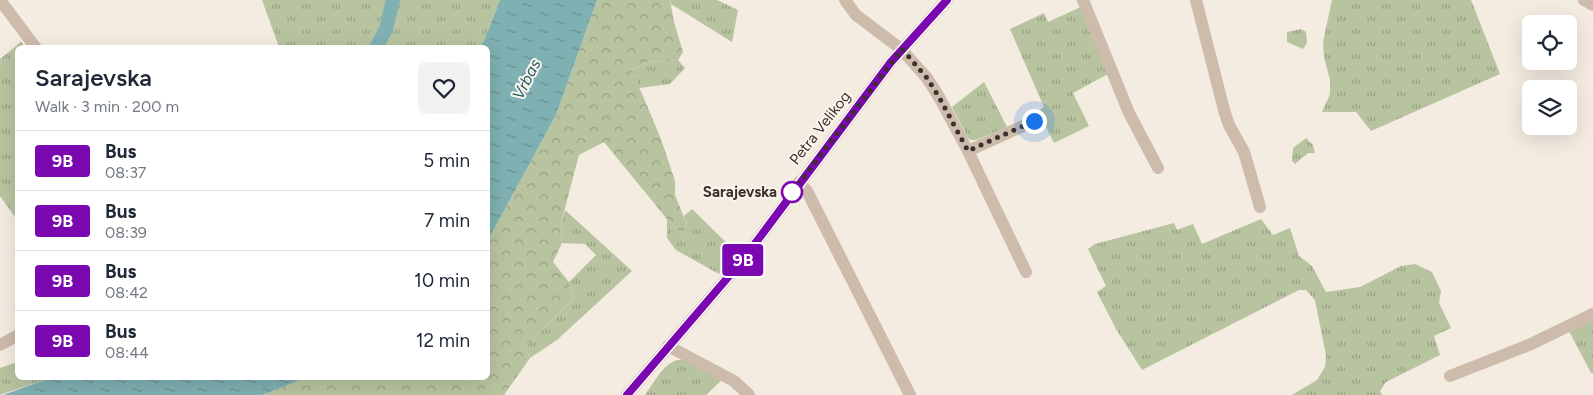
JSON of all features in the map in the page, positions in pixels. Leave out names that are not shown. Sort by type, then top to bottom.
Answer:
[{"type":"street","points":[[0,0],[34,45]]},
{"type":"street","points":[[844,0],[856,15],[902,49],[927,78],[968,151],[1026,272]]},
{"type":"street","name":"Petra Velikog","points":[[627,395],[742,261],[799,182],[902,49],[947,0]]},
{"type":"street","points":[[1083,0],[1129,113],[1158,168]]},
{"type":"street","points":[[1196,0],[1224,110],[1229,125],[1244,152],[1260,207]]},
{"type":"street","points":[[1584,0],[1593,5]]},
{"type":"street","points":[[968,151],[1034,121]]},
{"type":"street","points":[[799,182],[807,191],[910,395]]},
{"type":"street","points":[[1450,376],[1529,345],[1593,314]]},
{"type":"street","points":[[0,345],[15,337]]},
{"type":"street","points":[[668,346],[734,381],[749,395]]},
{"type":"green space","points":[[262,0],[500,0],[481,45],[278,45]]},
{"type":"green space","points":[[597,0],[670,0],[683,52],[678,60],[647,62],[632,70],[661,139],[675,181],[675,195],[687,225],[682,235],[604,142],[579,155],[561,223],[562,243],[553,262],[569,282],[573,299],[525,347],[530,358],[504,395],[262,395],[298,380],[490,380],[490,236],[556,115]]},
{"type":"green space","points":[[670,0],[717,0],[738,10],[732,42],[671,4]]},
{"type":"green space","points":[[1332,0],[1471,0],[1500,74],[1371,131],[1356,112],[1322,112],[1330,94],[1330,80],[1324,57],[1323,42]]},
{"type":"green space","points":[[1083,6],[1108,74],[1073,93],[1089,126],[1054,143],[1038,111],[1044,107],[1010,29],[1044,13],[1048,22]]},
{"type":"green space","points":[[1301,29],[1306,32],[1307,43],[1303,49],[1287,42],[1287,32]]},
{"type":"green space","points":[[15,47],[15,217],[0,196],[0,59]]},
{"type":"green space","points":[[678,60],[685,68],[670,84],[639,88],[632,70],[647,62]]},
{"type":"green space","points":[[984,82],[1007,127],[976,140],[971,140],[968,138],[952,107]]},
{"type":"green space","points":[[1306,138],[1313,145],[1315,153],[1308,153],[1295,164],[1292,161],[1293,148]]},
{"type":"green space","points":[[692,209],[736,252],[719,274],[676,250],[667,238],[667,219],[682,235],[687,225],[684,216]]},
{"type":"green space","points":[[565,210],[632,271],[557,340],[530,358],[525,347],[573,299],[569,282],[596,255],[585,244],[562,243],[561,223]]},
{"type":"green space","points":[[1261,219],[1273,235],[1290,228],[1299,256],[1312,266],[1326,292],[1360,287],[1401,266],[1415,264],[1432,272],[1441,291],[1439,303],[1451,328],[1434,336],[1440,355],[1386,382],[1380,391],[1382,395],[1292,395],[1317,380],[1325,367],[1326,355],[1315,300],[1306,290],[1299,290],[1142,370],[1116,329],[1097,292],[1106,286],[1088,249],[1095,244],[1174,223],[1177,230],[1193,224],[1202,244]]},
{"type":"green space","points":[[1593,320],[1593,373],[1591,373],[1569,331]]},
{"type":"green space","points":[[677,360],[684,360],[722,380],[706,395],[645,395],[663,370]]},
{"type":"green space","points":[[15,363],[15,380],[44,380],[0,395],[0,368]]},
{"type":"water","name":"Vrbas","points":[[500,0],[597,0],[556,115],[490,236],[490,45],[481,45]]},
{"type":"water","points":[[44,380],[300,380],[262,395],[3,395]]},
{"type":"waterway","points":[[378,45],[386,29],[393,0]]},
{"type":"bus line","name":"9B","points":[[627,395],[742,261],[799,182],[891,62],[947,0]]},
{"type":"place","name":"Sarajevska","points":[[792,192]]},
{"type":"route","points":[[792,192],[790,195],[902,49],[927,78],[968,151],[1034,121]]}]
